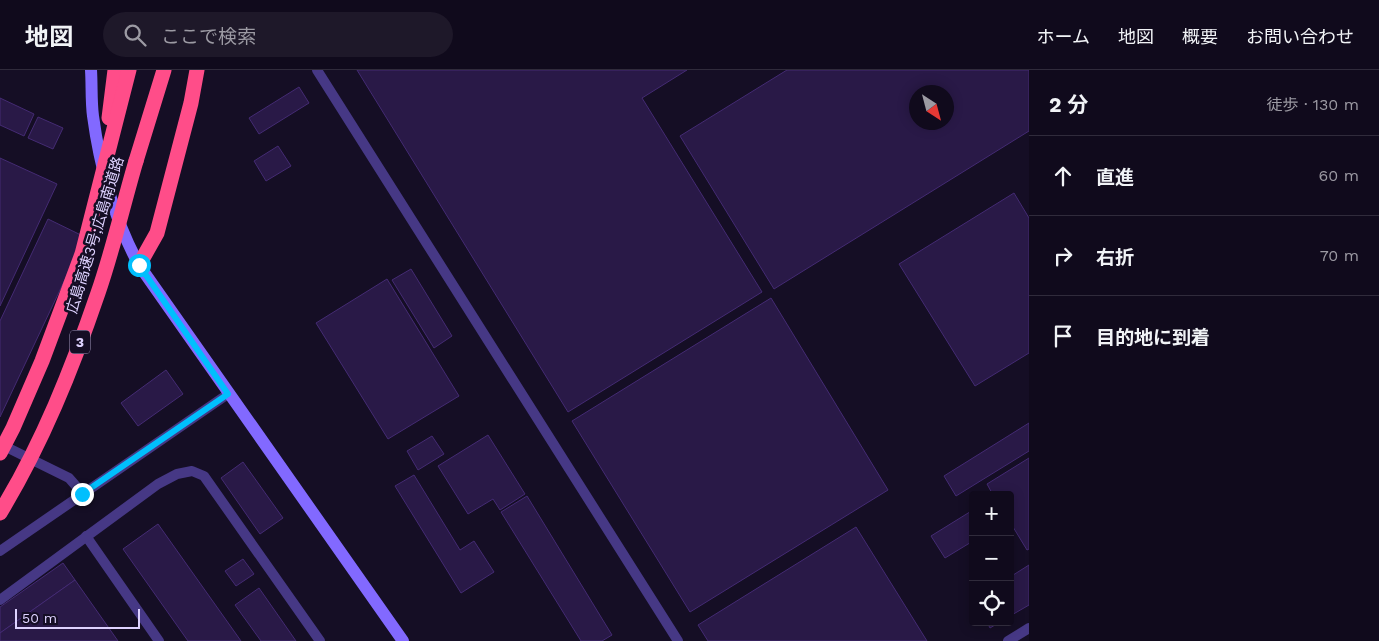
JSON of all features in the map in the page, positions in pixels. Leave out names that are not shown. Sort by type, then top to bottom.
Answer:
[{"type":"highway","points":[[98,194],[116,70]]},
{"type":"highway","name":"広島高速3号;広島南道路","points":[[0,453],[13,428],[45,352],[82,254],[129,70]]},
{"type":"highway","name":"広島高速3号;広島南道路","points":[[0,513],[38,444],[70,371],[98,292],[136,161],[155,70]]},
{"type":"highway","points":[[136,161],[164,70]]},
{"type":"highway","points":[[139,265],[157,233],[191,103],[197,70]]},
{"type":"street","points":[[91,70],[93,115],[104,171],[114,212],[128,245],[139,265],[228,394],[403,641]]},
{"type":"lane","points":[[317,70],[678,641]]},
{"type":"lane","points":[[0,551],[228,394]]},
{"type":"lane","points":[[0,444],[69,478],[82,494]]},
{"type":"lane","points":[[0,600],[158,484],[177,474],[192,471],[204,476],[320,641]]},
{"type":"lane","points":[[86,536],[159,641]]},
{"type":"lane","points":[[1008,641],[1029,628]]},
{"type":"building","points":[[357,70],[687,70],[642,98],[762,292],[568,412]]},
{"type":"building","points":[[787,70],[1029,70],[1029,131],[774,289],[680,136]]},
{"type":"building","points":[[299,87],[309,103],[259,134],[249,118]]},
{"type":"building","points":[[0,98],[34,114],[24,136],[0,125]]},
{"type":"building","points":[[38,117],[63,128],[53,149],[28,138]]},
{"type":"building","points":[[278,146],[291,166],[266,181],[254,161]]},
{"type":"building","points":[[0,158],[57,184],[0,306]]},
{"type":"building","points":[[1014,193],[1029,218],[1029,353],[975,386],[899,264]]},
{"type":"building","points":[[48,219],[85,237],[0,417],[0,321]]},
{"type":"building","points":[[411,269],[452,336],[434,348],[392,280]]},
{"type":"building","points":[[387,279],[459,396],[388,439],[316,323]]},
{"type":"building","points":[[771,298],[888,490],[690,612],[572,421]]},
{"type":"building","points":[[166,370],[183,394],[138,426],[121,403]]},
{"type":"building","points":[[1029,423],[1029,451],[956,496],[944,476]]},
{"type":"building","points":[[488,435],[525,494],[500,510],[493,499],[468,514],[438,466]]},
{"type":"building","points":[[432,436],[444,454],[418,470],[407,451]]},
{"type":"building","points":[[1029,458],[1029,549],[1027,550],[1014,529],[1014,491],[991,491],[987,484]]},
{"type":"building","points":[[243,462],[283,518],[260,534],[221,478]]},
{"type":"building","points":[[414,475],[460,550],[474,541],[494,572],[461,593],[395,486]]},
{"type":"building","points":[[527,496],[612,635],[602,641],[581,641],[501,512]]},
{"type":"building","points":[[969,512],[969,543],[945,558],[931,536]]},
{"type":"building","points":[[158,524],[241,641],[188,641],[123,549]]},
{"type":"building","points":[[856,527],[927,641],[708,641],[698,625]]},
{"type":"building","points":[[243,559],[254,574],[236,586],[225,571]]},
{"type":"building","points":[[63,563],[75,580],[0,633],[0,607]]},
{"type":"building","points":[[1029,565],[1029,605],[1014,614],[1014,581],[1014,574]]},
{"type":"building","points":[[75,580],[118,641],[0,641],[0,633]]},
{"type":"building","points":[[259,588],[296,641],[261,641],[235,605]]},
{"type":"route","points":[[82,494],[228,394],[139,265]]}]
